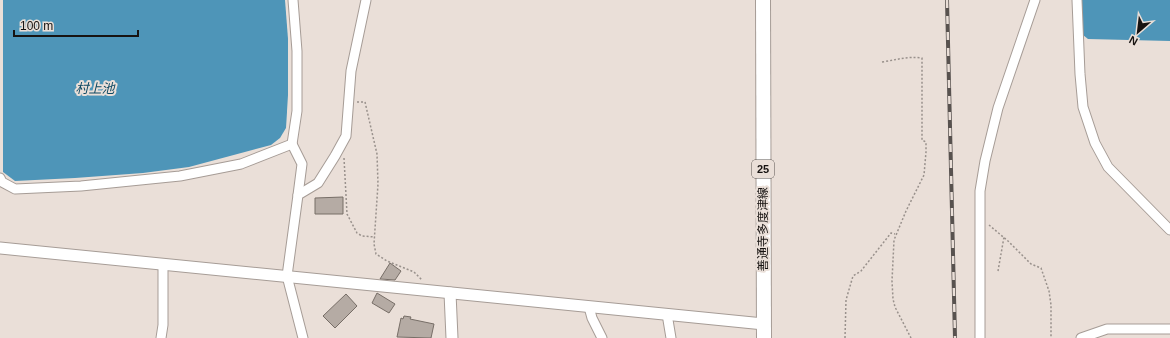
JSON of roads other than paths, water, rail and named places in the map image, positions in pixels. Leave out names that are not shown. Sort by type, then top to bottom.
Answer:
[{"type":"main road","name":"善通寺多度津線","points":[[763,0],[764,338]]},
{"type":"street","points":[[293,0],[297,51],[297,111],[292,144],[302,164],[287,276],[303,338]]},
{"type":"street","points":[[298,195],[318,183],[346,136],[351,71],[366,0]]},
{"type":"street","points":[[980,338],[979,216],[980,191],[985,160],[998,108],[1035,0]]},
{"type":"street","points":[[1077,0],[1083,107],[1095,143],[1108,167],[1170,230]]},
{"type":"street","points":[[0,178],[2,182],[15,189],[81,186],[180,176],[241,164],[292,144]]},
{"type":"street","points":[[0,248],[764,324]]},
{"type":"street","points":[[161,338],[163,325],[163,264]]},
{"type":"street","points":[[450,293],[452,338]]},
{"type":"street","points":[[589,307],[592,318],[602,338]]},
{"type":"street","points":[[667,314],[671,338]]},
{"type":"street","points":[[1081,338],[1107,329],[1170,329]]},
{"type":"water","name":"村上池","points":[[3,0],[285,0],[288,39],[288,95],[286,128],[280,138],[271,145],[189,167],[143,173],[15,181],[3,172]]},
{"type":"water","points":[[1081,0],[1170,0],[1170,41],[1088,39],[1083,35]]},
{"type":"railway","points":[[947,0],[955,338]]}]
